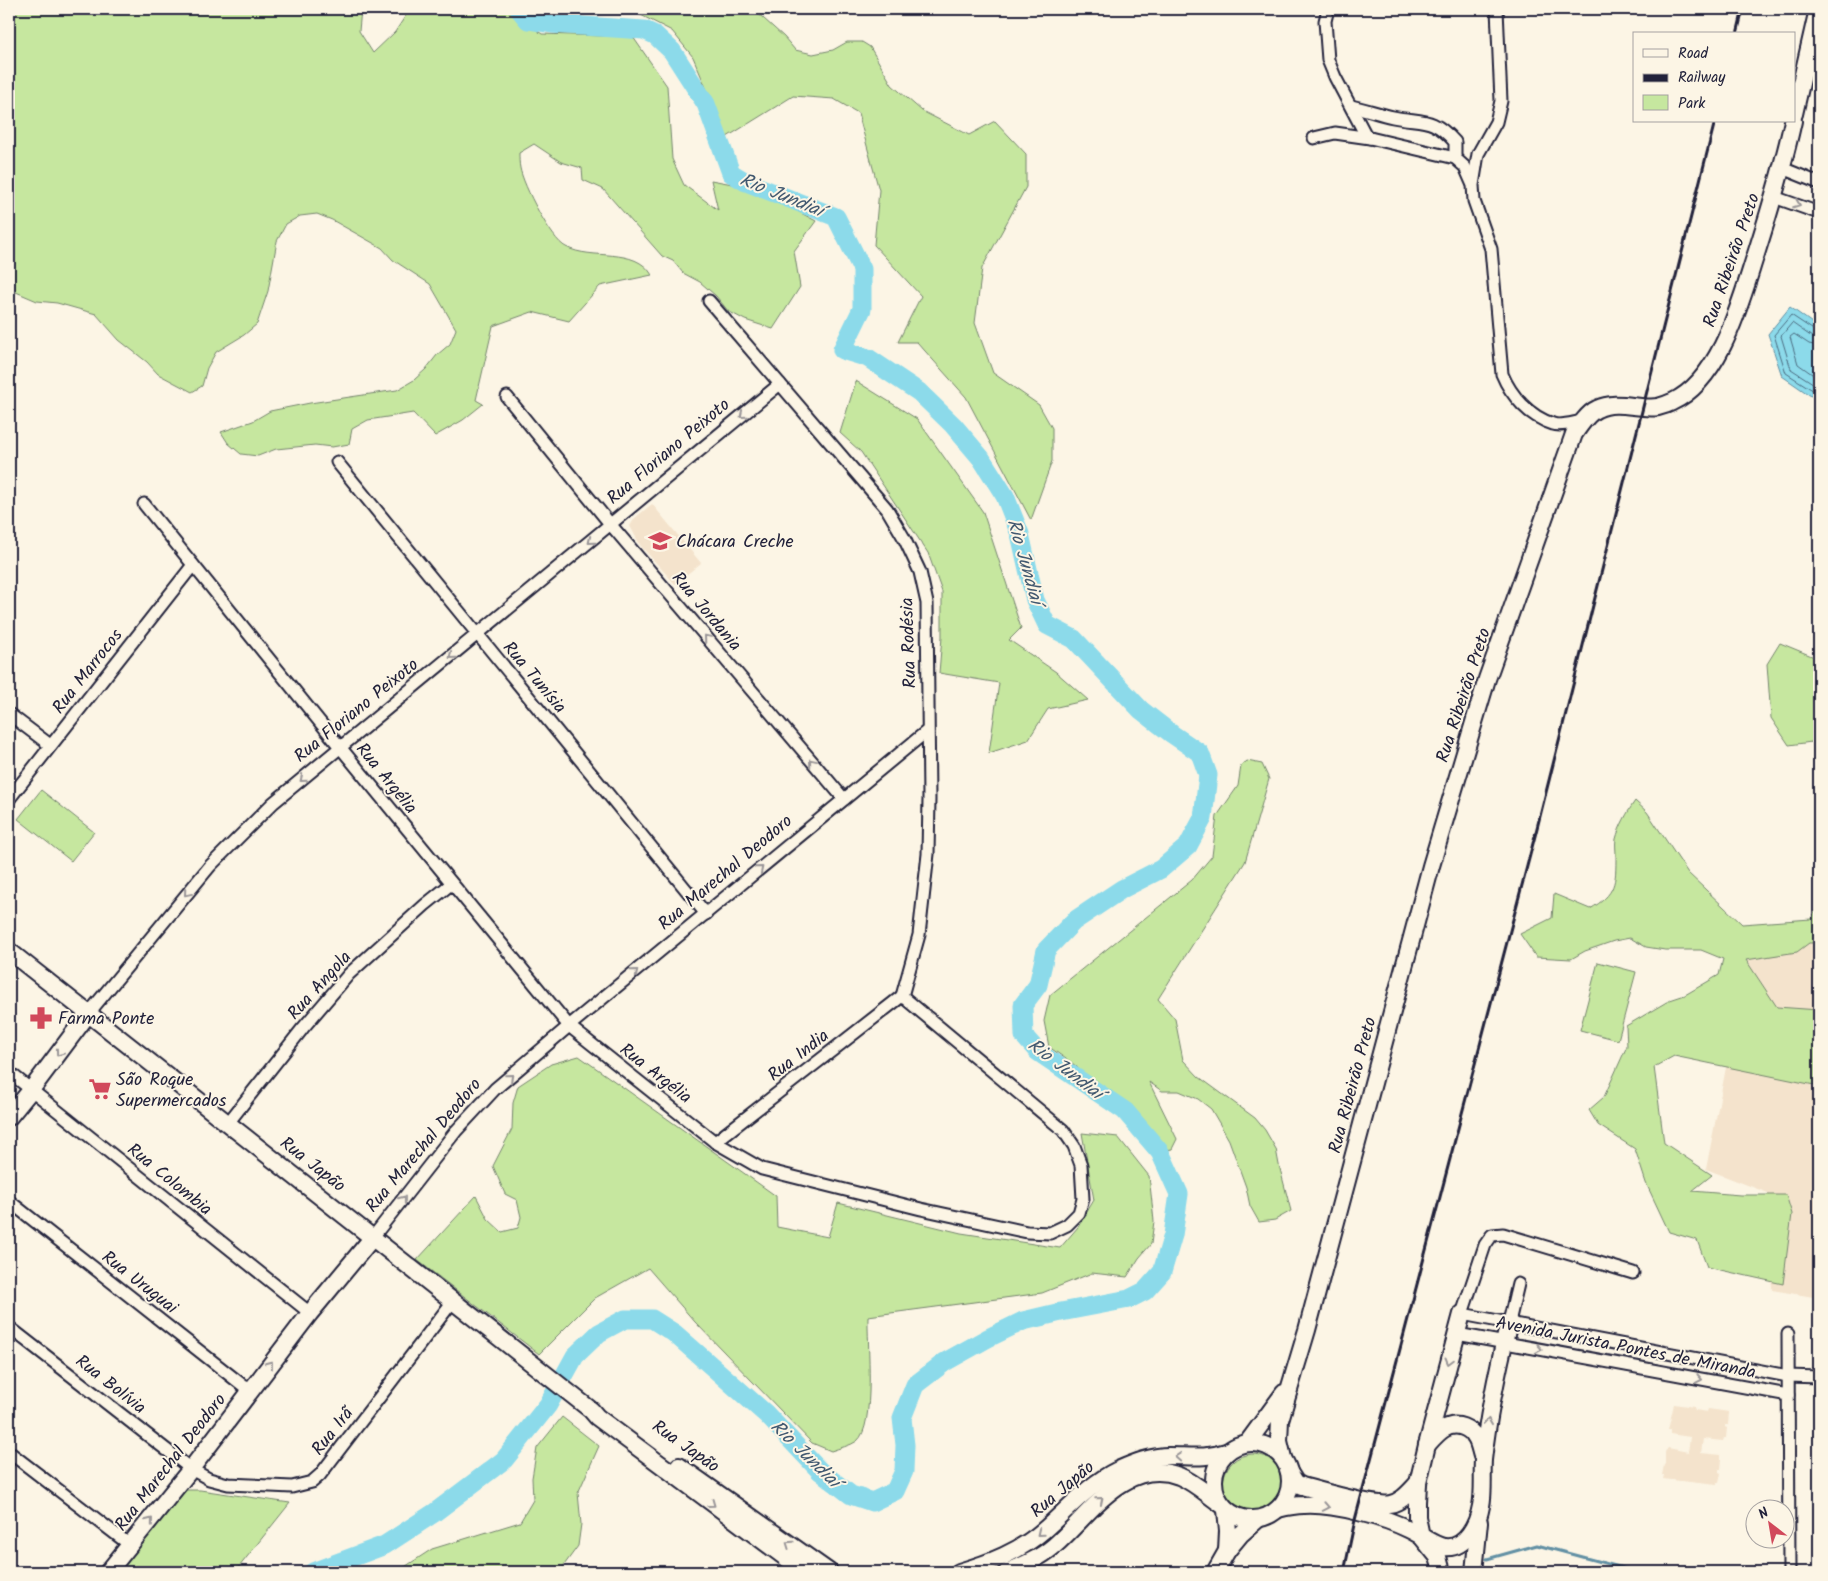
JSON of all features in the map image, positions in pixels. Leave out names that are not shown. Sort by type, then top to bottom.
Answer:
[{"type":"street","points":[[1328,9],[1325,21],[1328,60],[1365,134],[1370,138]]},
{"type":"street","points":[[1497,9],[1501,101],[1496,122],[1478,154],[1473,185],[1474,201],[1491,249],[1502,374],[1508,388],[1520,402],[1536,415],[1554,425],[1584,421]]},
{"type":"street","points":[[1796,105],[1818,9]]},
{"type":"street","points":[[1351,106],[1392,117],[1432,123],[1440,127],[1455,142],[1455,158]]},
{"type":"street","name":"Rua Ribeirão Preto","points":[[1278,1509],[1290,1488],[1280,1441],[1280,1420],[1293,1381],[1432,866],[1487,679],[1574,434],[1597,409],[1614,404],[1658,407],[1673,402],[1690,392],[1709,368],[1734,322],[1774,197],[1793,122]]},
{"type":"street","points":[[1314,138],[1335,133],[1370,138],[1455,158],[1465,167],[1473,185]]},
{"type":"street","points":[[1782,168],[1819,183]]},
{"type":"street","points":[[1774,197],[1819,213]]},
{"type":"street","name":"Rua Rodésia","points":[[709,300],[887,509],[904,538],[920,572],[927,603],[928,854],[919,935],[902,996]]},
{"type":"street","name":"Rua Floriano Peixoto","points":[[9,1117],[88,1014],[210,866],[273,803],[780,384]]},
{"type":"street","name":"Rua Jordania","points":[[507,397],[610,525],[844,799]]},
{"type":"street","name":"Rua Tunísia","points":[[337,462],[706,914]]},
{"type":"street","name":"Rua Argélia","points":[[144,504],[340,748],[569,1026],[715,1142],[762,1169],[921,1209],[1028,1232],[1050,1233],[1067,1225],[1079,1213],[1083,1199],[1083,1183],[1081,1165],[1074,1146],[1063,1130],[902,996]]},
{"type":"street","name":"Rua Marrocos","points":[[9,799],[193,565]]},
{"type":"street","points":[[9,714],[50,745]]},
{"type":"street","name":"Rua Marechal Deodoro","points":[[108,1572],[191,1469],[310,1313],[373,1237],[456,1131],[495,1089],[927,731]]},
{"type":"street","name":"Rua Angola","points":[[228,1123],[303,1028],[349,974],[451,884]]},
{"type":"street","name":"Rua Japão","points":[[9,951],[588,1407],[597,1417],[805,1572]]},
{"type":"street","name":"Rua India","points":[[715,1142],[902,996]]},
{"type":"street","name":"Rua Colombia","points":[[9,1072],[310,1313]]},
{"type":"street","name":"Rua Uruguai","points":[[9,1201],[250,1391]]},
{"type":"street","points":[[1442,1572],[1438,1557],[1421,1536],[1417,1517],[1418,1483],[1462,1314],[1485,1245],[1492,1236],[1503,1234],[1633,1273]]},
{"type":"street","points":[[1474,1572],[1481,1506],[1483,1461],[1491,1402],[1518,1284]]},
{"type":"street","name":"Rua Irã","points":[[191,1469],[210,1479],[228,1484],[292,1487],[312,1482],[320,1475],[454,1301]]},
{"type":"street","name":"Avenida Jurista Pontes de Miranda","points":[[1462,1314],[1788,1376],[1819,1377]]},
{"type":"street","name":"Rua Bolívia","points":[[9,1326],[191,1469]]},
{"type":"street","name":"Avenida Jurista Pontes de Miranda","points":[[1457,1334],[1788,1395]]},
{"type":"street","points":[[1788,1334],[1789,1572]]},
{"type":"street","name":"Rua Ribeirão Preto","points":[[1226,1452],[1248,1442],[1293,1381]]},
{"type":"street","name":"Rua Japão","points":[[588,1407],[602,1412],[623,1426],[829,1572]]},
{"type":"street","points":[[1427,1445],[1442,1430],[1450,1425],[1456,1425],[1468,1430],[1476,1438],[1483,1461]]},
{"type":"street","points":[[1248,1442],[1264,1444],[1278,1452],[1296,1483],[1302,1486],[1377,1503],[1391,1504],[1404,1498],[1418,1483]]},
{"type":"street","points":[[9,1452],[130,1545]]},
{"type":"street","points":[[1226,1452],[1220,1458],[1214,1473],[1214,1489],[1223,1507],[1228,1532],[1227,1551]]},
{"type":"street","name":"Rua Japão","points":[[959,1572],[1003,1558],[1027,1543],[1043,1531],[1089,1488],[1116,1471],[1145,1459],[1168,1456],[1210,1457],[1226,1452]]},
{"type":"street","name":"Rua Japão","points":[[1007,1572],[1037,1558],[1055,1545],[1098,1501],[1121,1483],[1146,1473],[1166,1472],[1181,1477],[1223,1507]]},
{"type":"street","points":[[1215,1572],[1227,1551],[1241,1534],[1258,1519],[1278,1509],[1319,1505],[1375,1516],[1412,1530],[1444,1547],[1457,1546],[1466,1539],[1474,1528],[1481,1506]]},
{"type":"street","points":[[1223,1507],[1240,1518],[1258,1519]]},
{"type":"shaded area","name":"Chácara Creche","points":[[652,504],[701,563],[675,584],[640,545],[630,526],[635,518]]},
{"type":"shaded area","points":[[1819,932],[1819,1298],[1772,1290],[1768,1193],[1706,1169],[1751,941]]},
{"type":"shaded area","points":[[1674,1404],[1694,1407],[1695,1410],[1707,1412],[1708,1409],[1729,1412],[1728,1425],[1725,1425],[1727,1428],[1726,1438],[1723,1441],[1703,1439],[1701,1453],[1721,1455],[1721,1469],[1719,1469],[1719,1472],[1721,1473],[1717,1485],[1663,1479],[1665,1452],[1668,1448],[1688,1452],[1690,1437],[1670,1434],[1670,1430],[1668,1430]]},
{"type":"green space","points":[[9,9],[361,9],[359,31],[373,53],[395,32],[410,9],[506,9],[542,34],[633,37],[667,86],[672,159],[684,185],[718,210],[711,180],[754,188],[816,221],[794,251],[800,287],[773,329],[745,320],[728,311],[716,296],[700,282],[683,273],[673,261],[662,256],[603,189],[583,180],[582,168],[561,162],[534,144],[519,153],[522,176],[538,211],[560,242],[576,251],[635,260],[652,275],[600,286],[569,321],[532,312],[493,326],[476,400],[483,404],[463,420],[435,436],[413,413],[368,420],[352,429],[349,444],[332,447],[315,445],[276,449],[258,456],[241,454],[228,443],[221,432],[253,421],[270,411],[397,390],[414,380],[426,369],[437,355],[450,344],[456,329],[430,284],[393,260],[382,248],[332,220],[317,214],[300,216],[286,224],[277,241],[268,291],[257,324],[244,335],[216,352],[207,368],[202,386],[192,392],[158,374],[147,362],[119,340],[96,314],[57,303],[37,301],[9,289]]},
{"type":"green space","points":[[629,9],[753,9],[784,37],[795,50],[813,54],[833,50],[847,42],[862,42],[870,47],[892,85],[922,111],[969,135],[995,121],[1026,154],[1026,187],[982,268],[975,323],[993,373],[1039,405],[1052,428],[1052,461],[1031,520],[966,397],[917,342],[898,342],[921,296],[874,245],[879,190],[858,113],[834,99],[793,96],[727,137],[693,57],[672,31]]},
{"type":"green space","points":[[856,381],[917,419],[983,512],[1021,628],[1009,640],[1056,672],[1088,700],[1048,709],[1028,740],[989,753],[999,683],[939,673],[942,637],[942,592],[928,553],[861,452],[840,433]]},
{"type":"green space","points":[[1780,643],[1819,659],[1819,741],[1789,745],[1771,718],[1767,664]]},
{"type":"green space","points":[[1247,761],[1262,764],[1269,779],[1245,862],[1158,999],[1175,1019],[1183,1060],[1199,1077],[1255,1118],[1265,1130],[1276,1149],[1291,1211],[1275,1220],[1259,1222],[1250,1206],[1246,1187],[1229,1140],[1211,1109],[1198,1099],[1179,1091],[1162,1091],[1149,1082],[1177,1139],[1172,1149],[1166,1150],[1087,1079],[1076,1066],[1049,1047],[1044,1021],[1050,995],[1192,880],[1212,856],[1217,816],[1238,786],[1241,766]]},
{"type":"green space","points":[[41,790],[94,832],[71,861],[18,819]]},
{"type":"green space","points":[[1635,801],[1647,812],[1688,873],[1742,924],[1811,919],[1819,904],[1819,943],[1809,943],[1797,952],[1746,960],[1777,1007],[1819,1010],[1819,1086],[1674,1056],[1654,1067],[1664,1143],[1712,1175],[1692,1191],[1740,1195],[1786,1195],[1792,1214],[1783,1284],[1707,1267],[1697,1240],[1669,1232],[1646,1183],[1635,1149],[1598,1125],[1589,1110],[1604,1097],[1627,1046],[1626,1026],[1670,1000],[1685,995],[1719,975],[1723,959],[1701,950],[1665,950],[1646,947],[1630,938],[1614,941],[1585,951],[1571,959],[1536,957],[1520,934],[1552,918],[1554,894],[1590,909],[1599,904],[1610,893],[1615,880],[1617,834]]},
{"type":"green space","points":[[1598,962],[1636,972],[1618,1040],[1580,1030]]},
{"type":"green space","points":[[579,1056],[776,1196],[777,1227],[828,1237],[838,1203],[961,1233],[1060,1248],[1078,1227],[1094,1200],[1082,1133],[1118,1137],[1149,1176],[1154,1221],[1151,1244],[1127,1277],[1092,1273],[1042,1293],[868,1316],[869,1401],[867,1419],[863,1432],[857,1441],[831,1451],[812,1443],[695,1322],[648,1268],[595,1298],[539,1354],[417,1260],[476,1196],[488,1219],[502,1232],[518,1228],[521,1217],[517,1200],[505,1194],[493,1166],[512,1129],[513,1103],[518,1086],[551,1064]]},
{"type":"green space","points":[[562,1417],[599,1446],[578,1493],[581,1524],[578,1546],[559,1572],[397,1572],[432,1549],[520,1522],[533,1500],[532,1478],[537,1448]]},
{"type":"green space","points":[[1247,1454],[1259,1454],[1275,1462],[1281,1472],[1283,1484],[1281,1496],[1275,1506],[1259,1514],[1247,1514],[1231,1506],[1223,1490],[1223,1478],[1231,1462]]},
{"type":"green space","points":[[186,1490],[200,1490],[290,1503],[235,1572],[118,1572]]},
{"type":"water","points":[[1790,307],[1819,328],[1819,399],[1811,396],[1782,376],[1768,334]]},
{"type":"waterway","name":"Rio Jundiaí","points":[[313,1572],[385,1545],[434,1513],[504,1460],[548,1405],[575,1356],[599,1333],[625,1319],[652,1319],[674,1333],[766,1414],[820,1471],[851,1495],[872,1502],[895,1491],[904,1471],[905,1445],[902,1418],[915,1385],[945,1362],[1023,1321],[1129,1299],[1145,1291],[1162,1272],[1173,1235],[1179,1194],[1160,1152],[1125,1111],[1038,1052],[1024,1036],[1023,1005],[1038,985],[1046,950],[1074,921],[1122,889],[1161,869],[1188,846],[1203,818],[1208,775],[1200,753],[1141,710],[1074,639],[1047,625],[1035,600],[1020,534],[1005,496],[981,458],[953,425],[919,392],[868,358],[842,350],[862,309],[862,269],[836,217],[746,182],[731,173],[706,104],[672,51],[655,35],[644,30],[552,24],[528,20],[519,9]]},
{"type":"waterway","points":[[1487,1559],[1537,1545],[1638,1572]]},
{"type":"railway","points":[[1737,32],[1743,9]]},
{"type":"railway","points":[[1344,1572],[1355,1520],[1536,832],[1715,122]]},
{"type":"place","name":"Chácara Creche","points":[[660,541]]},
{"type":"place","name":"Farma Ponte","points":[[41,1018]]},
{"type":"place","name":"São Roque Supermercados","points":[[100,1089]]}]
